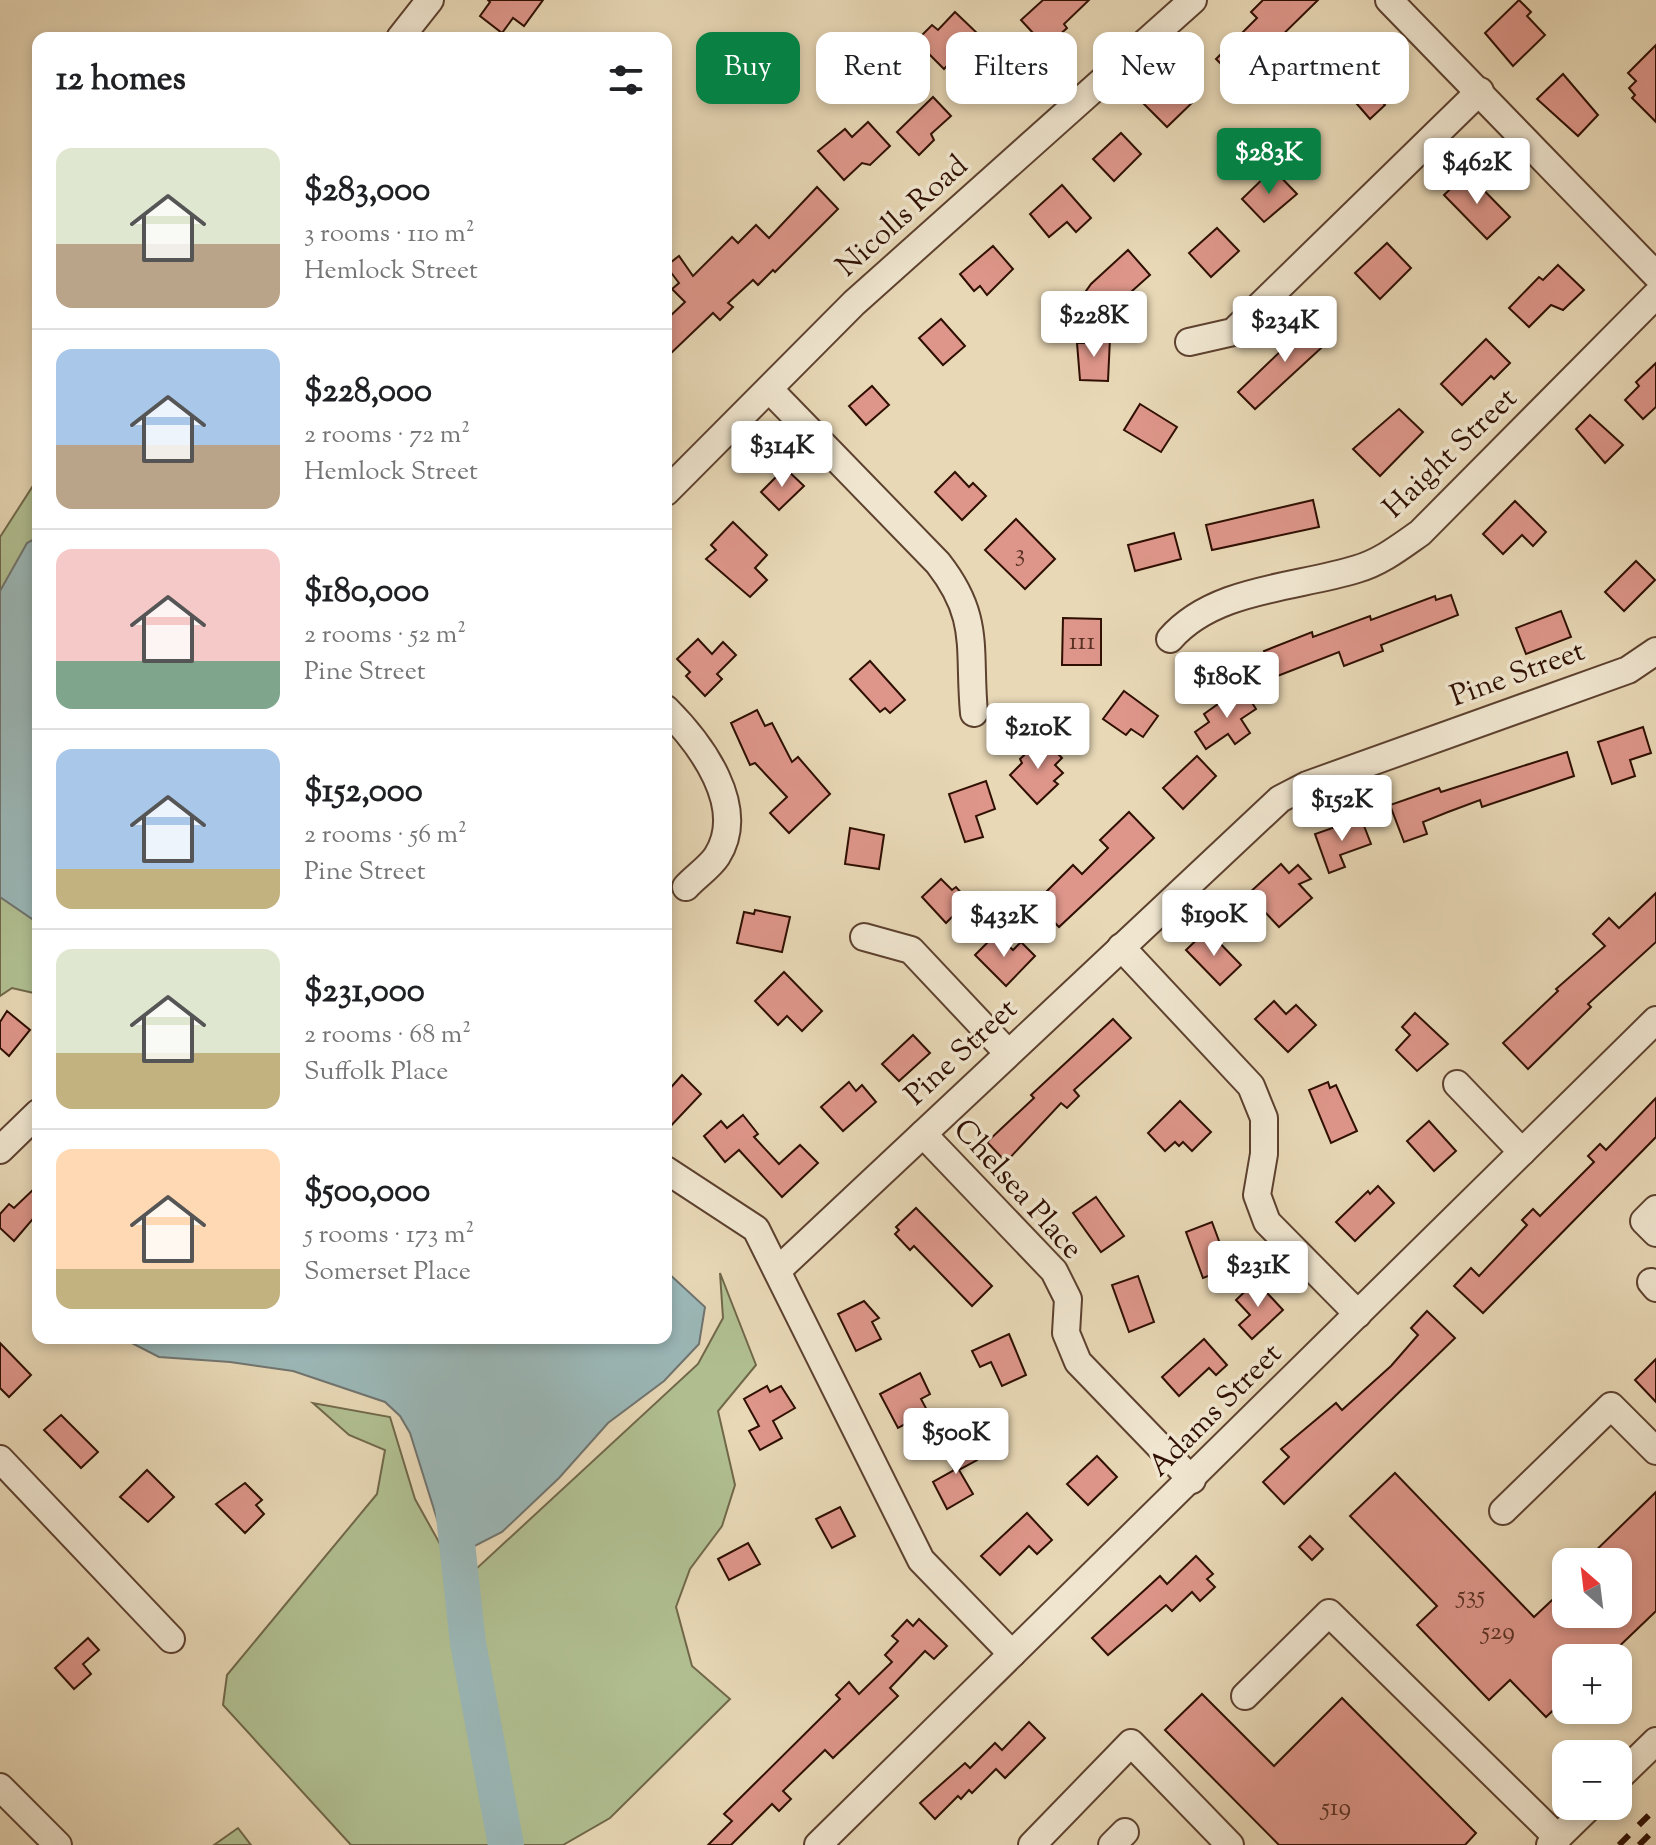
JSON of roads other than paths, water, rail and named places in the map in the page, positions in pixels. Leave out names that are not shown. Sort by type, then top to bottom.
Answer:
[{"type":"street","points":[[405,32],[430,0]]},
{"type":"street","name":"Nicolls Road","points":[[672,486],[854,303],[1193,0]]},
{"type":"street","points":[[1389,0],[1656,275]]},
{"type":"street","points":[[1189,342],[1233,332],[1480,91]]},
{"type":"street","name":"Haight Street","points":[[1170,639],[1188,621],[1218,605],[1359,569],[1389,556],[1420,533],[1656,295]]},
{"type":"street","points":[[769,389],[938,563],[959,590],[971,622],[974,713]]},
{"type":"street","name":"Pine Street","points":[[778,1270],[1280,799],[1307,785],[1628,670],[1656,651]]},
{"type":"street","points":[[672,715],[718,782],[731,818],[717,856],[686,887]]},
{"type":"street","points":[[864,937],[911,950],[1008,1053]]},
{"type":"street","points":[[1121,947],[1251,1086],[1264,1118],[1264,1154],[1257,1195],[1267,1222],[1358,1314]]},
{"type":"street","name":"Adams Street","points":[[818,1845],[1656,1020]]},
{"type":"street","points":[[1457,1084],[1522,1152]]},
{"type":"street","points":[[0,1150],[32,1119]]},
{"type":"street","name":"Chelsea Place","points":[[923,1134],[1054,1271],[1068,1299],[1066,1333],[1078,1362],[1192,1480]]},
{"type":"street","points":[[672,1174],[756,1229],[921,1560],[1012,1654]]},
{"type":"street","points":[[1656,1209],[1644,1221],[1656,1233]]},
{"type":"street","points":[[1503,1511],[1611,1406],[1656,1451]]},
{"type":"street","points":[[0,1459],[171,1639]]},
{"type":"street","points":[[1245,1696],[1329,1613],[1554,1842],[1576,1820]]},
{"type":"street","points":[[1632,1764],[1656,1741]]},
{"type":"street","points":[[1032,1845],[1131,1743],[1230,1845]]},
{"type":"street","points":[[0,1787],[58,1845]]},
{"type":"water","points":[[32,540],[32,919],[0,897],[0,591],[27,543]]},
{"type":"water","points":[[672,1277],[705,1307],[699,1344],[664,1381],[608,1423],[559,1478],[502,1532],[459,1554],[442,1535],[410,1433],[400,1416],[385,1402],[293,1371],[230,1362],[159,1357],[134,1344],[672,1344]]},
{"type":"waterway","points":[[453,1507],[468,1643],[506,1845]]},
{"type":"railway","points":[[1619,1845],[1656,1808]]},
{"type":"railway","points":[[1639,1845],[1656,1828]]}]
